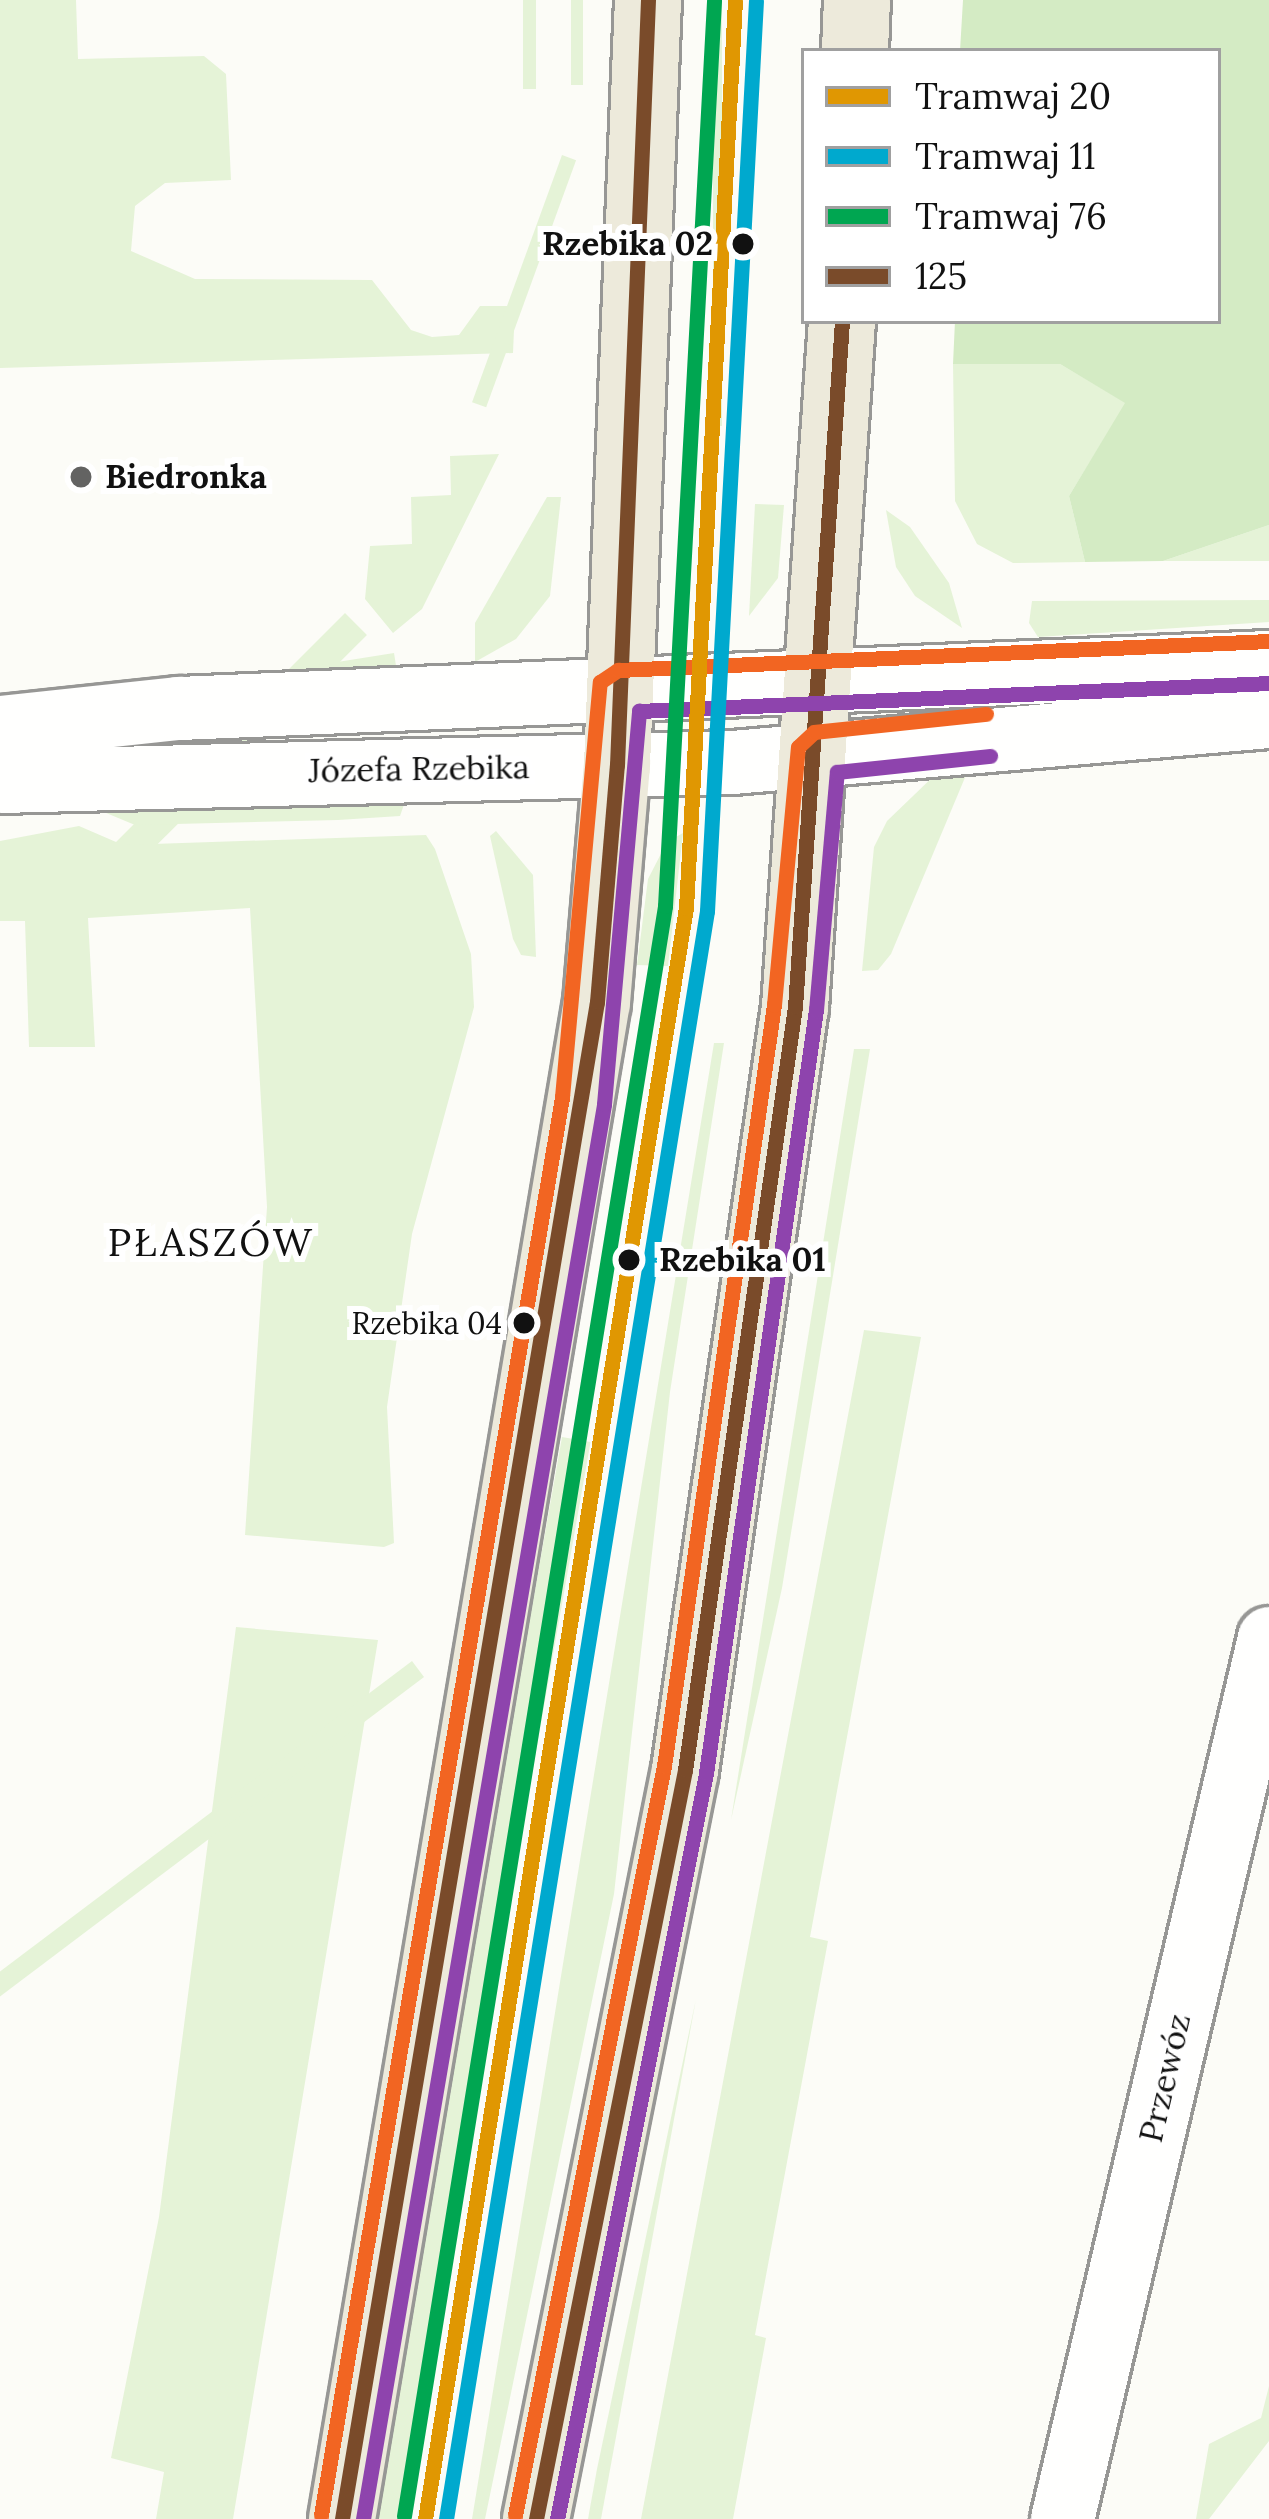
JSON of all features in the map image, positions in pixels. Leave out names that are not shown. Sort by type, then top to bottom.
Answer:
[{"type":"main road","points":[[342,2519],[575,1154],[616,765],[648,0]]},
{"type":"main road","points":[[855,48],[857,0]]},
{"type":"main road","points":[[536,2519],[685,1770],[795,1007],[818,753],[842,324]]},
{"type":"street","name":"Józefa Rzebika","points":[[0,727],[179,708],[822,686],[1269,662]]},
{"type":"street","name":"Józefa Rzebika","points":[[0,781],[616,765],[1269,716]]},
{"type":"street","name":"Przewóz","points":[[1062,2519],[1269,1638]]},
{"type":"green space","points":[[0,0],[76,0],[78,59],[204,56],[226,74],[231,180],[165,183],[135,206],[131,251],[195,279],[372,280],[411,330],[432,337],[459,335],[480,306],[515,306],[513,353],[0,368]]},
{"type":"green space","points":[[523,0],[536,0],[536,89],[523,89]]},
{"type":"green space","points":[[571,0],[583,0],[583,85],[571,85]]},
{"type":"green space","points":[[713,0],[722,0],[722,426],[713,426]]},
{"type":"green space","points":[[963,0],[1269,0],[1269,525],[1163,561],[1085,562],[1069,496],[1125,403],[1060,364],[953,364],[955,324],[1221,324],[1221,48],[960,48]]},
{"type":"green space","points":[[562,155],[576,160],[486,407],[472,402]]},
{"type":"green space","points":[[953,364],[1060,364],[1126,403],[1069,496],[1085,562],[1013,563],[977,544],[955,501]]},
{"type":"green space","points":[[499,454],[422,609],[393,633],[365,599],[370,546],[412,544],[411,497],[451,495],[450,456]]},
{"type":"green space","points":[[547,497],[561,497],[550,596],[516,639],[475,662],[475,623]]},
{"type":"green space","points":[[755,504],[784,505],[778,578],[749,616]]},
{"type":"green space","points":[[886,510],[910,527],[949,583],[962,628],[915,596],[896,567]]},
{"type":"green space","points":[[1269,525],[1269,561],[1163,561]]},
{"type":"green space","points":[[1269,600],[1269,622],[1038,637],[1029,623],[1032,601]]},
{"type":"green space","points":[[345,613],[367,635],[122,880],[100,858]]},
{"type":"green space","points":[[394,653],[397,673],[7,735],[4,715]]},
{"type":"green space","points":[[969,768],[891,954],[878,970],[862,971],[874,847],[887,821],[940,770]]},
{"type":"green space","points":[[407,796],[400,816],[338,820],[135,825],[87,805]]},
{"type":"green space","points":[[79,826],[123,845],[426,835],[435,849],[471,954],[474,1007],[412,1234],[387,1407],[394,1543],[384,1547],[245,1535],[267,1207],[250,908],[88,918],[95,1047],[29,1047],[25,921],[0,921],[0,841]]},
{"type":"green space","points":[[496,831],[533,875],[536,957],[521,955],[513,939],[490,836]]},
{"type":"green space","points":[[683,833],[668,966],[637,965],[648,879],[667,842]]},
{"type":"green space","points":[[714,1043],[724,1043],[670,1392],[614,1894],[485,2519],[472,2519]]},
{"type":"green space","points":[[854,1049],[870,1049],[782,1588],[731,1820]]},
{"type":"green space","points":[[864,1330],[921,1337],[810,1937],[828,1941],[755,2335],[766,2338],[733,2519],[641,2519]]},
{"type":"green space","points":[[562,1437],[591,1442],[401,2519],[372,2517]]},
{"type":"green space","points":[[236,1627],[378,1640],[233,2519],[156,2519],[164,2472],[111,2458],[159,2217]]},
{"type":"green space","points":[[412,1661],[424,1677],[0,1997],[0,1971]]},
{"type":"green space","points":[[696,1999],[601,2519],[588,2519],[597,2469]]},
{"type":"green space","points":[[1269,2386],[1269,2441],[1209,2519],[1196,2519],[1209,2444],[1261,2418]]},
{"type":"tram line","name":"76","points":[[404,2516],[665,906],[714,0]]},
{"type":"tram line","name":"20","points":[[425,2519],[686,908],[735,0]]},
{"type":"tram line","name":"11","points":[[446,2519],[707,911],[756,1]]},
{"type":"transit line","name":"125","points":[[342,2519],[597,1002],[617,765],[648,0]]},
{"type":"transit line","name":"125","points":[[536,2519],[685,1770],[795,1007],[842,324]]},
{"type":"transit line","points":[[321,2515],[562,1097],[600,682],[618,670],[1268,641]]},
{"type":"transit line","points":[[363,2519],[604,1104],[639,711],[1269,683]]},
{"type":"transit line","points":[[515,2515],[664,1766],[774,1005],[798,747],[814,732],[986,714]]},
{"type":"transit line","points":[[557,2519],[706,1773],[816,1010],[837,772],[990,756]]},
{"type":"place","name":"Rzebika 02","points":[[743,244]]},
{"type":"place","name":"Biedronka","points":[[81,477]]},
{"type":"place","name":"Rzebika 01","points":[[629,1260]]},
{"type":"place","name":"Rzebika 04","points":[[524,1323]]},
{"type":"district","name":"PŁASZÓW","points":[[211,1242]]}]
